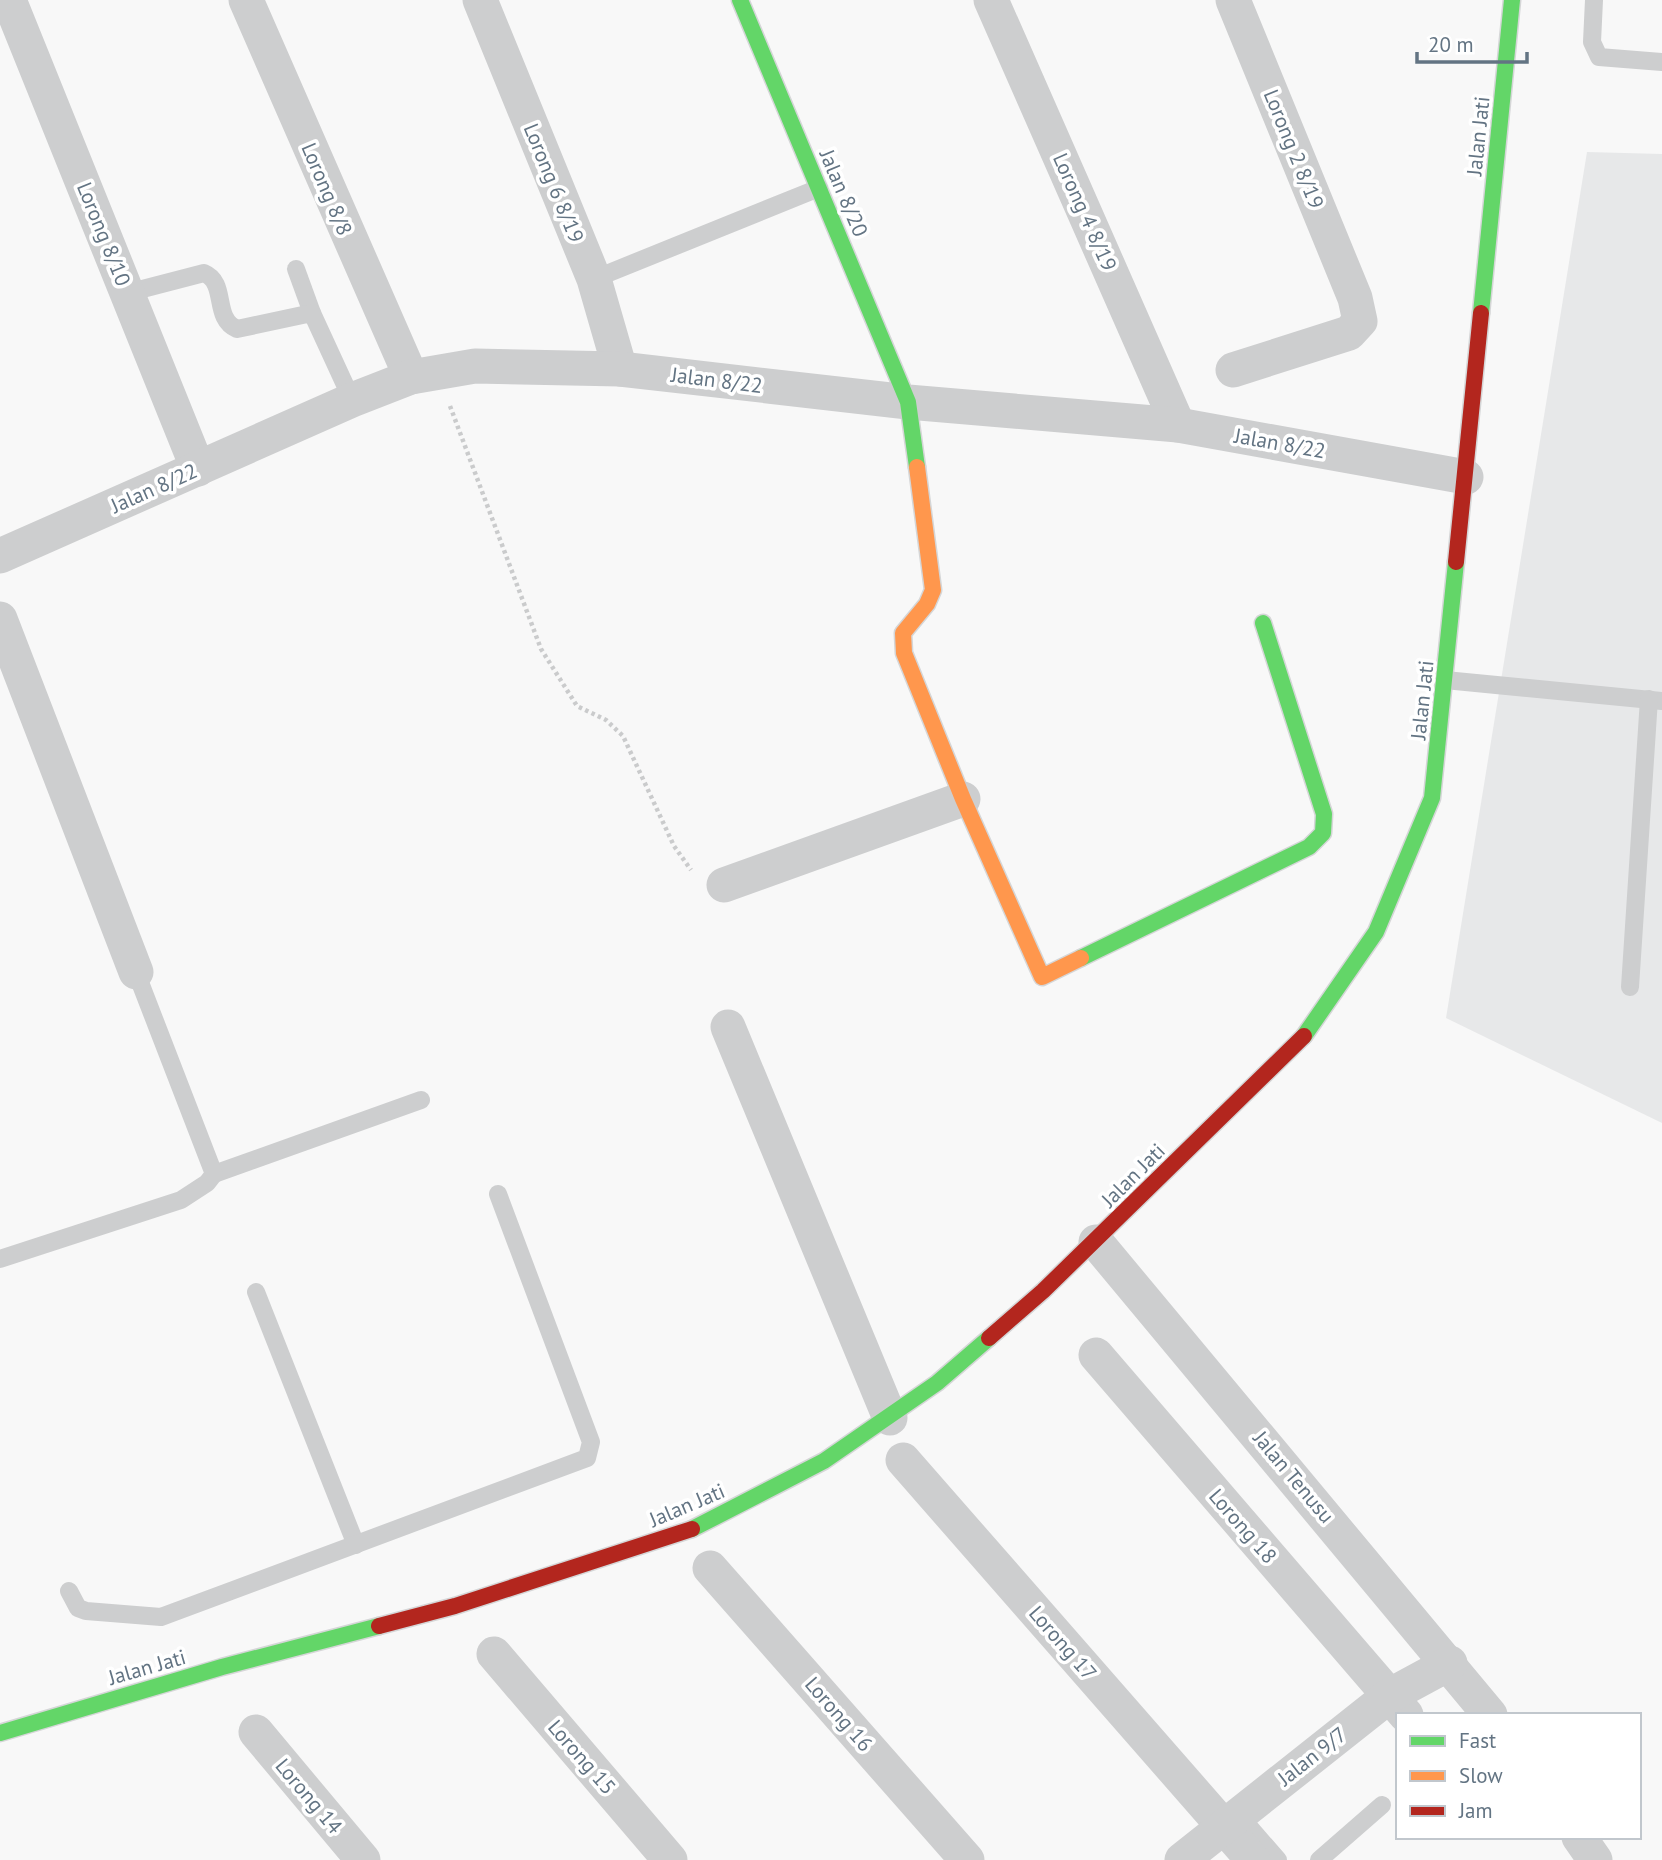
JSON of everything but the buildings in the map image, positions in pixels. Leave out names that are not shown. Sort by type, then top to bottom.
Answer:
[{"type":"street","name":"Lorong 8/10","points":[[9,0],[198,469]]},
{"type":"street","name":"Lorong 8/8","points":[[246,0],[411,377]]},
{"type":"street","name":"Lorong 6 8/19","points":[[480,0],[594,279],[620,369]]},
{"type":"street","name":"Jalan 8/20","points":[[740,0],[908,402],[933,590],[927,604],[904,633],[902,643],[964,799]]},
{"type":"street","name":"Lorong 4 8/19","points":[[991,0],[1178,425]]},
{"type":"street","name":"Lorong 2 8/19","points":[[1233,0],[1355,298],[1360,321],[1349,333],[1233,370]]},
{"type":"street","name":"Jalan Jati","points":[[0,1732],[222,1667],[455,1606],[683,1533],[824,1461],[890,1418],[937,1382],[1096,1242],[1304,1036],[1376,932],[1432,798],[1512,0]]},
{"type":"street","name":"Jalan 8/22","points":[[0,556],[352,400],[411,377],[475,366],[620,369],[908,402],[1178,425],[1466,477]]},
{"type":"street","points":[[0,619],[136,972]]},
{"type":"street","points":[[724,885],[964,799],[1042,977],[1309,847],[1323,833],[1324,814],[1263,623]]},
{"type":"street","points":[[728,1027],[890,1418]]},
{"type":"street","name":"Jalan Tenusu","points":[[1096,1242],[1488,1713]]},
{"type":"street","name":"Lorong 18","points":[[1096,1356],[1397,1705]]},
{"type":"street","name":"Lorong 17","points":[[903,1460],[1231,1820],[1252,1860]]},
{"type":"street","name":"Lorong 16","points":[[710,1568],[967,1860]]},
{"type":"street","name":"Lorong 15","points":[[494,1654],[670,1860]]},
{"type":"street","name":"Jalan 9/7","points":[[1182,1860],[1231,1820],[1397,1705],[1450,1664]]},
{"type":"street","name":"Lorong 14","points":[[256,1732],[363,1860]]},
{"type":"street","points":[[1580,1839],[1595,1860]]},
{"type":"lane","points":[[1594,0],[1592,42],[1599,57],[1662,62]]},
{"type":"lane","points":[[594,279],[819,188]]},
{"type":"lane","points":[[296,268],[312,313],[352,400]]},
{"type":"lane","points":[[127,293],[204,272],[212,276],[217,283],[224,318],[237,329],[312,313]]},
{"type":"lane","points":[[1445,680],[1655,700],[1630,987]]},
{"type":"lane","points":[[136,972],[214,1174]]},
{"type":"lane","points":[[0,1259],[181,1200],[206,1183],[214,1174],[421,1100]]},
{"type":"lane","points":[[69,1591],[78,1608],[86,1611],[160,1617],[581,1463],[591,1450],[591,1442],[498,1194]]},
{"type":"lane","points":[[257,1292],[356,1545]]},
{"type":"lane","points":[[1320,1860],[1382,1805]]},
{"type":"lane","points":[[1231,1820],[1278,1860]]},
{"type":"path","points":[[450,405],[541,649],[560,684],[577,706],[606,720],[623,736],[674,846],[697,879],[724,885]]},
{"type":"shaded area","points":[[1587,152],[1662,154],[1662,1123],[1446,1018]]},
{"type":"traffic: fast","points":[[740,0],[908,402],[917,467]]},
{"type":"traffic: fast","points":[[1481,313],[1512,0]]},
{"type":"traffic: fast","points":[[1304,1036],[1376,932],[1432,798],[1456,562]]},
{"type":"traffic: fast","points":[[1081,958],[1309,847],[1323,833],[1324,814],[1263,623]]},
{"type":"traffic: fast","points":[[692,1529],[824,1461],[937,1383],[989,1338]]},
{"type":"traffic: fast","points":[[0,1733],[222,1667],[379,1626]]},
{"type":"traffic: slow","points":[[917,467],[933,590],[927,604],[903,633],[904,653],[963,799],[1042,977],[1081,958]]},
{"type":"traffic: jam","points":[[1456,562],[1481,313]]},
{"type":"traffic: jam","points":[[989,1338],[1043,1291],[1304,1036]]},
{"type":"traffic: jam","points":[[379,1626],[455,1606],[692,1529]]}]
